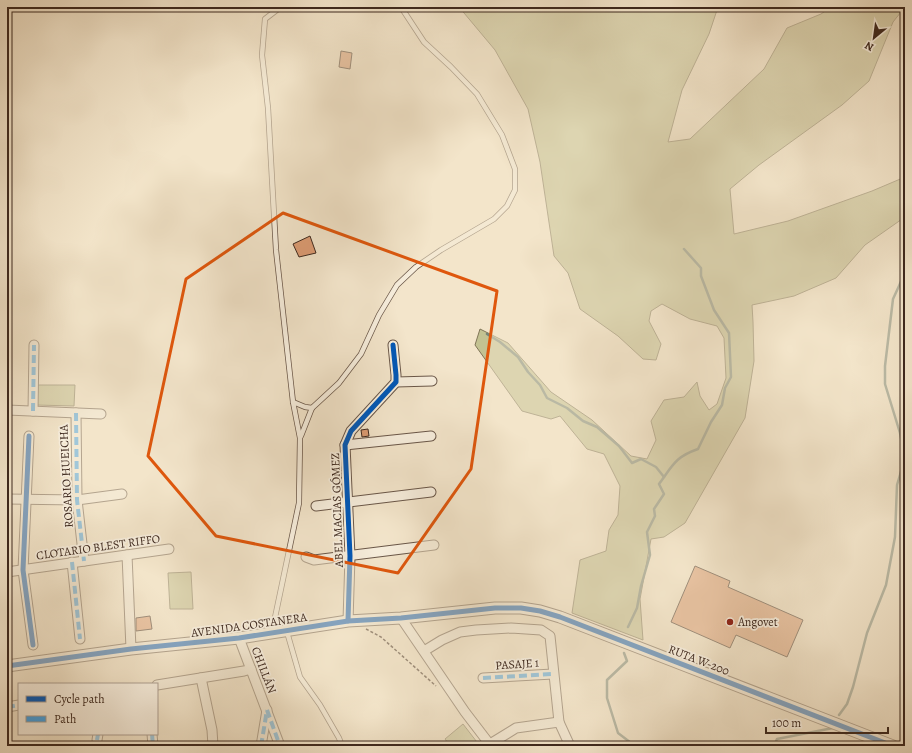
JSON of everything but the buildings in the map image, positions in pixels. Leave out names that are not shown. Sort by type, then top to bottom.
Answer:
[{"type":"street","points":[[33,411],[34,345]]},
{"type":"street","points":[[393,345],[396,382],[432,381]]},
{"type":"street","name":"ABEL MACIAS GÓMEZ","points":[[348,621],[350,556],[345,445],[351,431],[396,382]]},
{"type":"street","points":[[7,410],[101,414]]},
{"type":"street","name":"ROSARIO HUEICHA","points":[[76,413],[77,500],[84,561]]},
{"type":"street","points":[[29,436],[23,570],[33,645]]},
{"type":"street","points":[[345,445],[431,436]]},
{"type":"street","points":[[316,506],[431,492]]},
{"type":"street","points":[[7,499],[77,500],[122,494]]},
{"type":"street","points":[[306,557],[314,560],[434,545]]},
{"type":"street","name":"CLOTARIO BLEST RIFFO","points":[[7,572],[169,549]]},
{"type":"street","points":[[126,555],[131,649]]},
{"type":"street","points":[[72,562],[80,639]]},
{"type":"street","name":"AVENIDA COSTANERA","points":[[7,666],[131,649],[239,638],[348,621],[401,618],[495,608]]},
{"type":"street","name":"RUTA W-200","points":[[495,608],[521,608],[540,611],[893,746]]},
{"type":"street","points":[[401,618],[465,712],[491,745],[516,728],[558,722]]},
{"type":"street","points":[[424,651],[442,640],[460,632],[511,628],[541,630],[550,636],[558,722],[570,746]]},
{"type":"street","name":"CHILLÁN","points":[[239,638],[280,746]]},
{"type":"street","points":[[158,685],[251,669]]},
{"type":"street","name":"PASAJE 1","points":[[483,678],[554,674]]},
{"type":"street","points":[[201,678],[212,730],[213,746]]},
{"type":"street","points":[[7,706],[18,705]]},
{"type":"street","points":[[261,746],[267,710]]},
{"type":"street","points":[[152,735],[153,746]]},
{"type":"lane","points":[[273,632],[299,503],[300,438],[293,402],[276,250],[268,108],[262,55],[265,19],[283,7]]},
{"type":"lane","points":[[300,438],[312,408],[339,383],[361,354],[397,285],[416,267],[429,258],[494,219],[507,206],[515,190],[515,170],[502,135],[477,94],[424,42],[401,7]]},
{"type":"lane","points":[[293,402],[312,408]]},
{"type":"lane","points":[[286,630],[300,677],[320,705],[342,746]]},
{"type":"path","points":[[348,621],[381,636],[437,687]]},
{"type":"highlighted area","points":[[283,213],[497,291],[471,469],[398,573],[216,536],[148,456],[186,279]]},
{"type":"shaded area","points":[[459,7],[718,7],[709,34],[682,90],[668,142],[690,139],[764,69],[787,28],[821,14],[831,7],[905,7],[893,22],[869,81],[842,105],[759,165],[730,189],[734,234],[788,221],[872,191],[905,177],[905,217],[865,245],[836,278],[794,296],[752,305],[754,361],[745,418],[685,523],[664,537],[651,539],[640,599],[643,640],[572,613],[580,560],[606,551],[609,530],[618,515],[620,486],[604,454],[587,449],[560,416],[551,419],[522,411],[475,345],[480,329],[508,343],[551,392],[592,420],[631,456],[647,459],[656,440],[651,421],[664,400],[684,397],[697,382],[700,396],[709,410],[717,404],[726,378],[724,338],[717,326],[690,319],[662,304],[651,311],[649,321],[661,344],[656,360],[643,359],[618,336],[580,309],[568,273],[554,256],[540,162],[528,109],[495,50]]},
{"type":"shaded area","points":[[36,385],[75,385],[74,406],[36,405]]},
{"type":"shaded area","points":[[191,572],[193,609],[170,609],[168,573]]},
{"type":"shaded area","points":[[463,724],[480,746],[450,746],[445,739]]},
{"type":"waterway","points":[[628,627],[637,608],[641,586],[650,555],[647,532],[655,516],[654,509],[664,494],[659,484],[675,462],[684,455],[698,449],[711,422],[722,405],[725,388],[731,377],[729,333],[714,310],[701,276],[701,268],[684,249]]},
{"type":"waterway","points":[[839,715],[847,704],[867,633],[886,585],[895,537],[897,485],[905,458],[900,433],[885,384],[885,366],[893,299],[904,275]]},
{"type":"waterway","points":[[487,334],[500,342],[518,357],[528,372],[540,385],[547,398],[567,408],[583,421],[597,427],[619,446],[632,463],[641,459],[656,467],[664,477]]},
{"type":"waterway","points":[[624,653],[627,661],[607,680],[607,698],[618,733],[635,746]]},
{"type":"waterway","points":[[774,746],[777,739],[833,728]]},
{"type":"marked path","points":[[33,411],[34,345]]},
{"type":"marked path","points":[[76,413],[77,500],[84,561]]},
{"type":"marked path","points":[[72,562],[80,639]]},
{"type":"marked path","points":[[483,678],[553,674]]},
{"type":"marked path","points":[[7,707],[18,705]]},
{"type":"marked path","points":[[267,710],[280,746]]},
{"type":"marked path","points":[[261,746],[267,710]]},
{"type":"marked path","points":[[97,740],[98,735]]},
{"type":"marked path","points":[[152,735],[153,746]]},
{"type":"cycle path","points":[[348,621],[350,556],[345,445],[351,431],[396,382],[393,345]]},
{"type":"cycle path","points":[[29,436],[23,570],[33,645]]},
{"type":"cycle path","points":[[7,666],[131,649],[239,638],[348,621],[401,618],[495,608],[521,608],[540,611],[560,617],[893,746]]},
{"type":"place","name":"Angovet","points":[[730,622]]}]
